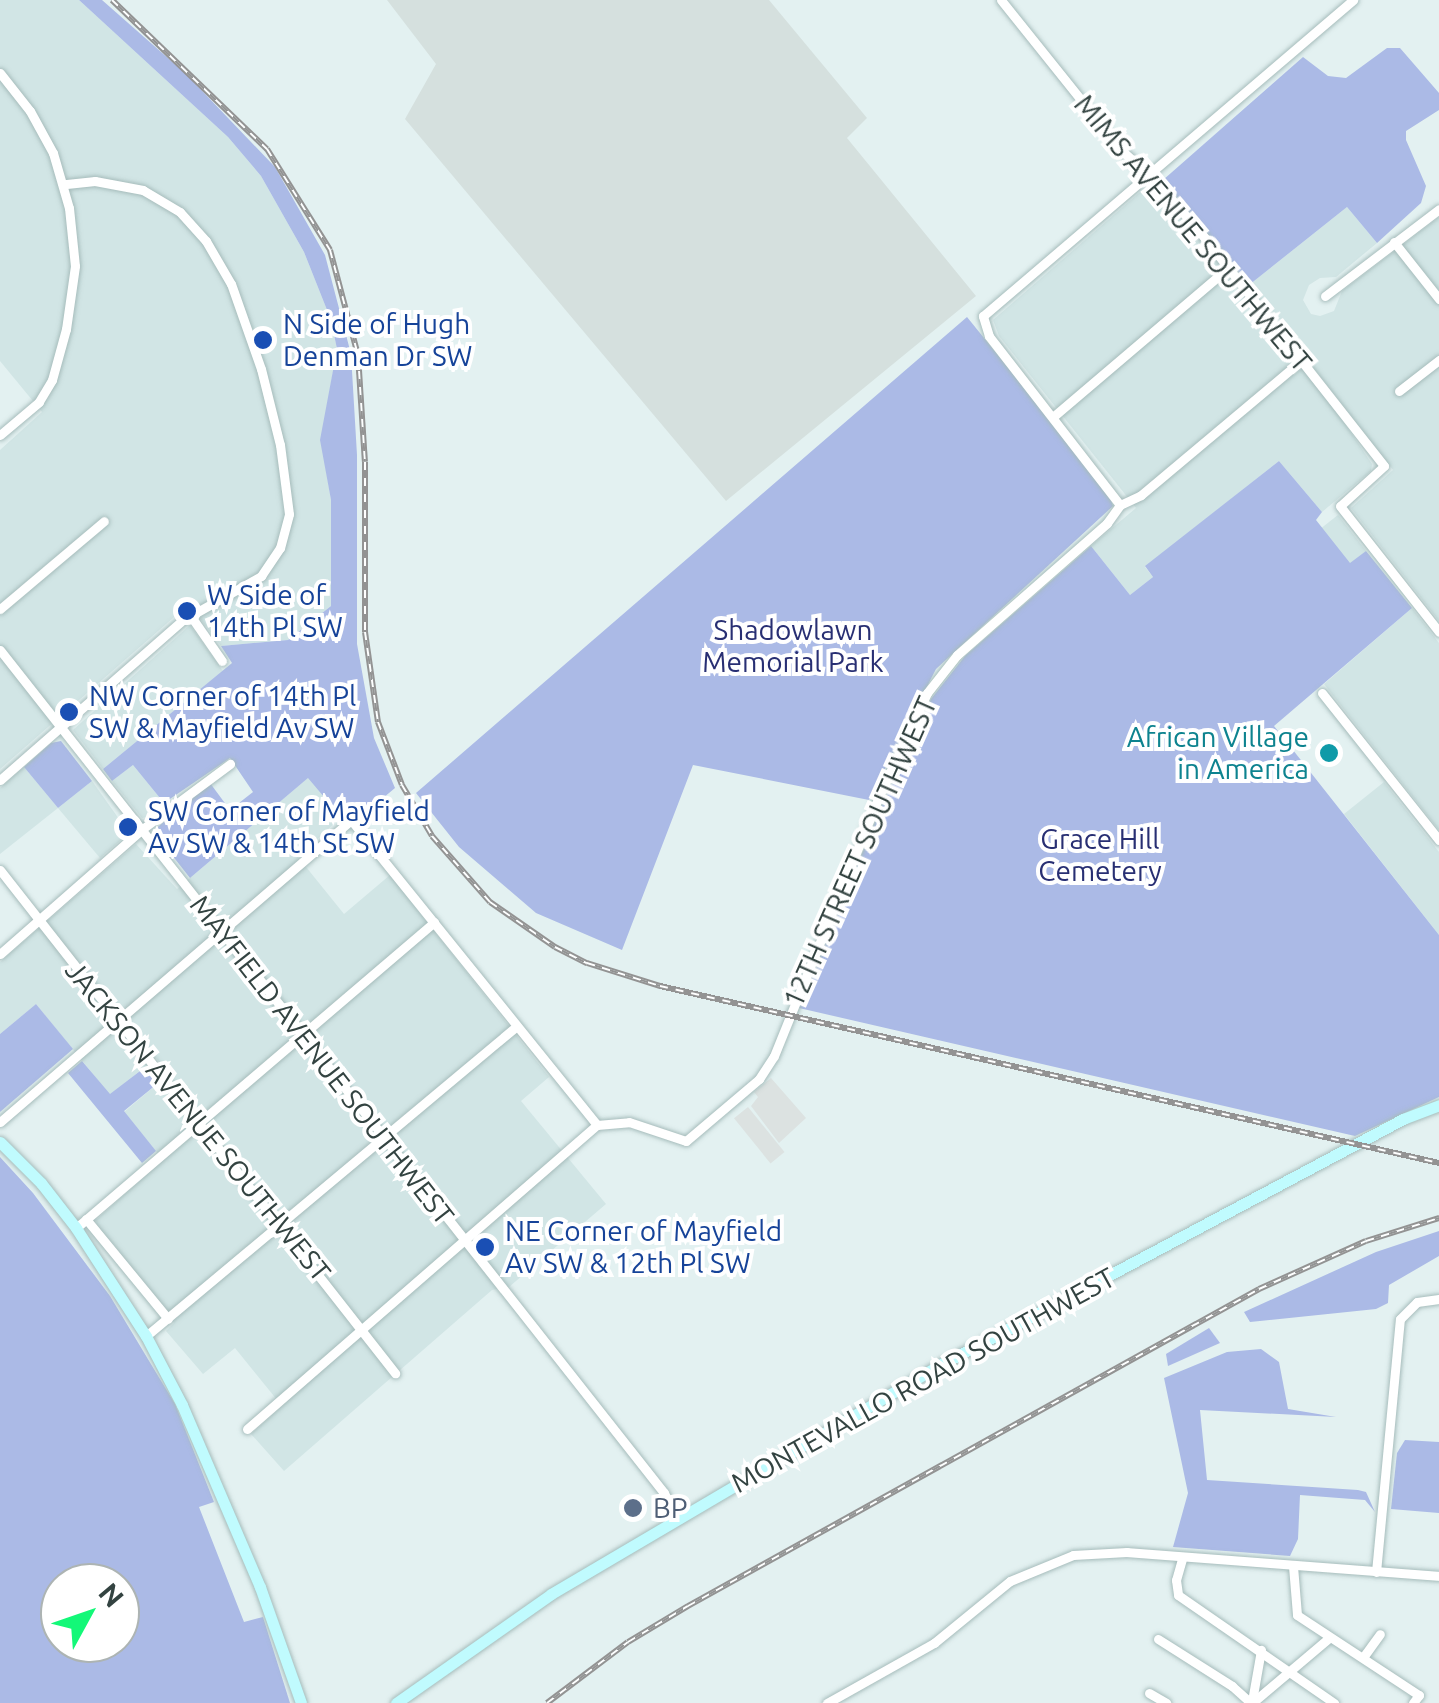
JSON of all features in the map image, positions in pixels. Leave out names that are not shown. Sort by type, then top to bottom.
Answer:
[{"type":"main road","name":"MONTEVALLO ROAD SOUTHWEST","points":[[396,1703],[551,1594],[942,1364],[1404,1119],[1439,1105]]},
{"type":"main road","points":[[0,1142],[41,1183],[76,1228],[146,1336],[182,1405],[244,1550],[301,1703]]},
{"type":"street","name":"MIMS AVENUE SOUTHWEST","points":[[1001,0],[1122,152],[1148,176],[1228,268],[1384,466],[1340,506],[1439,632]]},
{"type":"street","points":[[1120,505],[982,322],[988,310],[1353,0]]},
{"type":"street","points":[[0,73],[44,134],[64,184],[74,239],[72,292],[55,370],[39,402],[0,435]]},
{"type":"street","points":[[0,780],[190,615],[247,587],[264,574],[284,539],[288,495],[261,369],[224,270],[188,218],[151,194],[111,182],[64,184]]},
{"type":"street","points":[[1325,296],[1439,209]]},
{"type":"street","points":[[1394,242],[1439,299]]},
{"type":"street","points":[[1054,416],[1228,268]]},
{"type":"street","name":"12TH STREET SOUTHWEST","points":[[597,1124],[629,1122],[686,1141],[759,1079],[774,1056],[881,792],[927,693],[956,654],[1107,523],[1120,505],[1141,495],[1302,360]]},
{"type":"street","points":[[1399,391],[1439,360]]},
{"type":"street","points":[[0,609],[104,521]]},
{"type":"street","points":[[190,615],[222,661]]},
{"type":"street","name":"MAYFIELD AVENUE SOUTHWEST","points":[[0,650],[664,1493],[678,1518]]},
{"type":"street","points":[[1322,693],[1439,840]]},
{"type":"street","points":[[0,954],[141,830],[230,764]]},
{"type":"street","points":[[0,1122],[351,820],[434,922],[597,1124],[359,1328],[248,1429]]},
{"type":"street","name":"JACKSON AVENUE SOUTHWEST","points":[[0,870],[395,1373]]},
{"type":"street","points":[[76,1228],[434,922]]},
{"type":"street","points":[[146,1336],[518,1026]]},
{"type":"street","points":[[86,1219],[168,1319]]},
{"type":"street","points":[[1376,1572],[1400,1319],[1417,1302],[1439,1299]]},
{"type":"street","points":[[827,1703],[934,1643],[1010,1581],[1036,1567],[1096,1552],[1439,1576]]},
{"type":"street","points":[[1182,1559],[1176,1580],[1178,1594],[1290,1668],[1334,1703]]},
{"type":"street","points":[[1292,1566],[1297,1615],[1419,1695],[1414,1703]]},
{"type":"street","points":[[1364,1656],[1380,1634]]},
{"type":"street","points":[[1251,1703],[1329,1638]]},
{"type":"street","points":[[1158,1639],[1232,1686],[1251,1703]]},
{"type":"street","points":[[1251,1703],[1260,1650]]},
{"type":"street","points":[[1149,1693],[1166,1703]]},
{"type":"shaded area","points":[[0,0],[79,0],[228,137],[261,176],[304,252],[331,320],[337,349],[321,440],[331,500],[331,606],[288,640],[221,646],[189,604],[0,769],[0,450],[42,412],[0,361]]},
{"type":"shaded area","points":[[387,0],[769,0],[867,118],[847,138],[976,296],[726,501],[405,119],[436,64]]},
{"type":"shaded area","points":[[1146,187],[1154,187],[1198,237],[1339,415],[1372,464],[1371,471],[1322,512],[1279,461],[1145,567],[1153,577],[1130,595],[1091,546],[1136,508],[999,336],[993,320]]},
{"type":"shaded area","points":[[1347,207],[1377,243],[1336,277],[1320,278],[1309,285],[1303,300],[1311,314],[1320,316],[1334,311],[1342,291],[1439,217],[1439,621],[1351,508],[1393,470],[1249,285]]},
{"type":"shaded area","points":[[1338,515],[1366,551],[1350,564],[1321,528]]},
{"type":"shaded area","points":[[1412,608],[1439,643],[1439,830],[1324,684]]},
{"type":"shaded area","points":[[190,625],[223,671],[103,769],[73,730]]},
{"type":"shaded area","points":[[133,765],[164,803],[147,817],[142,818],[112,781]]},
{"type":"shaded area","points":[[24,767],[58,808],[0,854],[0,788]]},
{"type":"shaded area","points":[[309,777],[341,817],[298,857],[344,914],[390,875],[549,1077],[521,1101],[606,1204],[509,1287],[492,1290],[284,1471],[251,1434],[282,1406],[235,1348],[203,1374],[166,1331],[174,1323],[97,1227],[96,1220],[163,1160],[124,1112],[169,1074],[156,1058],[110,1095],[36,1004],[0,1034],[0,962],[136,844],[177,889]]},
{"type":"shaded area","points":[[92,781],[129,833],[100,858],[58,808]]},
{"type":"shaded area","points":[[1384,782],[1439,852],[1439,935],[1344,814]]},
{"type":"shaded area","points":[[771,1078],[806,1118],[779,1143],[751,1106],[758,1097],[754,1092]]},
{"type":"shaded area","points":[[748,1107],[785,1152],[771,1163],[734,1118]]},
{"type":"green space","points":[[79,0],[102,0],[186,74],[275,167],[325,255],[351,354],[357,455],[357,644],[374,738],[395,788],[371,808],[351,809],[341,817],[308,778],[190,878],[153,831],[210,783],[230,810],[253,792],[230,758],[164,803],[133,765],[112,781],[103,769],[232,663],[221,646],[288,640],[331,606],[331,500],[320,440],[337,349],[331,320],[304,252],[261,176],[228,137]]},
{"type":"green space","points":[[1387,48],[1400,48],[1439,93],[1439,110],[1406,131],[1406,140],[1426,186],[1421,203],[1377,243],[1347,207],[1249,285],[1163,180],[1303,57],[1328,76],[1346,78]]},
{"type":"green space","name":"Shadowlawn Memorial Park","points":[[967,317],[1108,491],[1113,506],[936,669],[869,800],[693,765],[622,950],[536,913],[459,847],[416,793]]},
{"type":"green space","name":"Grace Hill Cemetery","points":[[1279,461],[1322,512],[1316,520],[1350,563],[1366,551],[1412,608],[1274,726],[1439,935],[1439,1097],[1355,1136],[799,1008],[882,805],[931,699],[965,656],[1091,546],[1130,595],[1153,577],[1145,566]]},
{"type":"green space","points":[[61,741],[92,781],[58,808],[24,767],[51,743]]},
{"type":"green space","points":[[36,1004],[73,1049],[0,1112],[0,1034]]},
{"type":"green space","points":[[82,1061],[110,1094],[144,1068],[157,1084],[124,1111],[156,1151],[142,1163],[68,1073]]},
{"type":"green space","points":[[0,1157],[33,1193],[110,1296],[175,1404],[214,1502],[199,1507],[244,1622],[263,1617],[290,1703],[0,1703]]},
{"type":"green space","points":[[1439,1231],[1439,1256],[1389,1285],[1388,1303],[1376,1309],[1250,1322],[1244,1312],[1376,1252]]},
{"type":"green space","points":[[1209,1328],[1220,1343],[1168,1366],[1166,1354]]},
{"type":"green space","points":[[1261,1349],[1279,1362],[1288,1409],[1336,1417],[1200,1410],[1207,1480],[1358,1490],[1366,1492],[1375,1512],[1365,1500],[1300,1495],[1298,1539],[1290,1556],[1173,1547],[1188,1493],[1164,1378],[1227,1352]]},
{"type":"green space","points":[[1405,1440],[1439,1442],[1439,1513],[1391,1509],[1397,1453]]},
{"type":"railway","points":[[112,0],[267,149],[330,250],[358,355],[365,462],[365,632],[378,722],[402,785],[432,836],[490,902],[555,947],[587,963],[660,986],[1439,1163]]},
{"type":"railway","points":[[547,1703],[628,1642],[688,1606],[1259,1289],[1366,1241],[1439,1218]]},
{"type":"place","name":"N Side of Hugh Denman Dr SW","points":[[263,340]]},
{"type":"place","name":"W Side of 14th Pl SW","points":[[187,611]]},
{"type":"place","name":"NW Corner of 14th Pl SW & Mayfield Av SW","points":[[69,712]]},
{"type":"place","name":"African Village in America","points":[[1329,753]]},
{"type":"place","name":"SW Corner of Mayfield Av SW & 14th St SW","points":[[128,827]]},
{"type":"place","name":"NE Corner of Mayfield Av SW & 12th Pl SW","points":[[485,1247]]},
{"type":"place","name":"BP","points":[[633,1508]]}]
